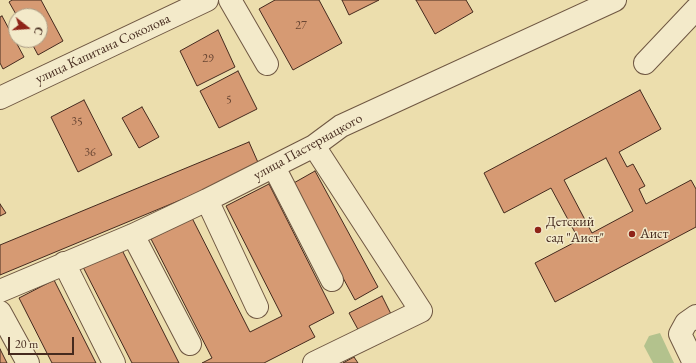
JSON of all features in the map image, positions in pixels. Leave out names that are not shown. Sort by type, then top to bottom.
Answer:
[{"type":"street","name":"улица Капитана Соколова","points":[[0,98],[207,0]]},
{"type":"street","points":[[230,0],[267,64]]},
{"type":"street","name":"улица Пастернацкого","points":[[0,291],[133,235],[207,200],[314,146],[341,126],[615,0]]},
{"type":"street","points":[[645,63],[696,9]]},
{"type":"street","points":[[314,146],[421,311],[314,363]]},
{"type":"street","points":[[274,167],[332,280]]},
{"type":"street","points":[[207,200],[257,307]]},
{"type":"street","points":[[133,235],[190,344]]},
{"type":"street","points":[[64,263],[114,363]]},
{"type":"street","points":[[0,312],[28,363]]},
{"type":"street","points":[[694,363],[680,334],[686,323],[696,316]]},
{"type":"green space","points":[[660,333],[674,363],[653,363],[644,346],[649,336]]},
{"type":"building","points":[[12,0],[41,0],[45,8],[12,8],[9,2]]},
{"type":"building","points":[[275,0],[319,0],[342,43],[293,70],[259,9]]},
{"type":"building","points":[[342,0],[379,0],[349,15]]},
{"type":"building","points":[[416,0],[466,0],[473,12],[435,34]]},
{"type":"building","points":[[48,13],[63,41],[38,55],[34,48],[48,48]]},
{"type":"building","points":[[2,16],[8,27],[8,48],[19,48],[24,57],[3,69],[0,63],[0,17]]},
{"type":"building","points":[[218,30],[235,67],[197,86],[180,51]]},
{"type":"building","points":[[238,71],[257,109],[219,128],[200,91]]},
{"type":"building","points":[[640,90],[661,129],[619,152],[627,167],[633,164],[645,186],[639,189],[646,204],[691,180],[696,189],[696,227],[555,302],[535,263],[579,240],[551,188],[504,213],[484,173]],"holes":[[[606,158],[633,211],[592,233],[564,180]]]},
{"type":"building","points":[[84,100],[112,155],[78,172],[51,117]]},
{"type":"building","points":[[142,107],[159,137],[139,148],[122,118]]},
{"type":"building","points":[[249,142],[260,167],[0,275],[0,245]]},
{"type":"building","points":[[315,171],[378,287],[355,300],[292,184]]},
{"type":"building","points":[[269,184],[334,313],[309,326],[315,337],[264,363],[202,363],[212,358],[151,239],[192,218],[250,332],[282,316],[226,206]]},
{"type":"building","points":[[0,204],[6,213],[0,216]]},
{"type":"building","points":[[121,248],[179,363],[132,363],[83,267]]},
{"type":"building","points":[[54,280],[96,363],[52,363],[19,298]]},
{"type":"building","points":[[382,296],[393,318],[361,335],[349,313]]},
{"type":"building","points":[[0,349],[7,363],[0,363]]},
{"type":"building","points":[[354,357],[358,363],[343,363]]},
{"type":"place","name":"Детский сад \"Аист\"","points":[[538,230]]},
{"type":"place","name":"Аист","points":[[632,234]]}]
